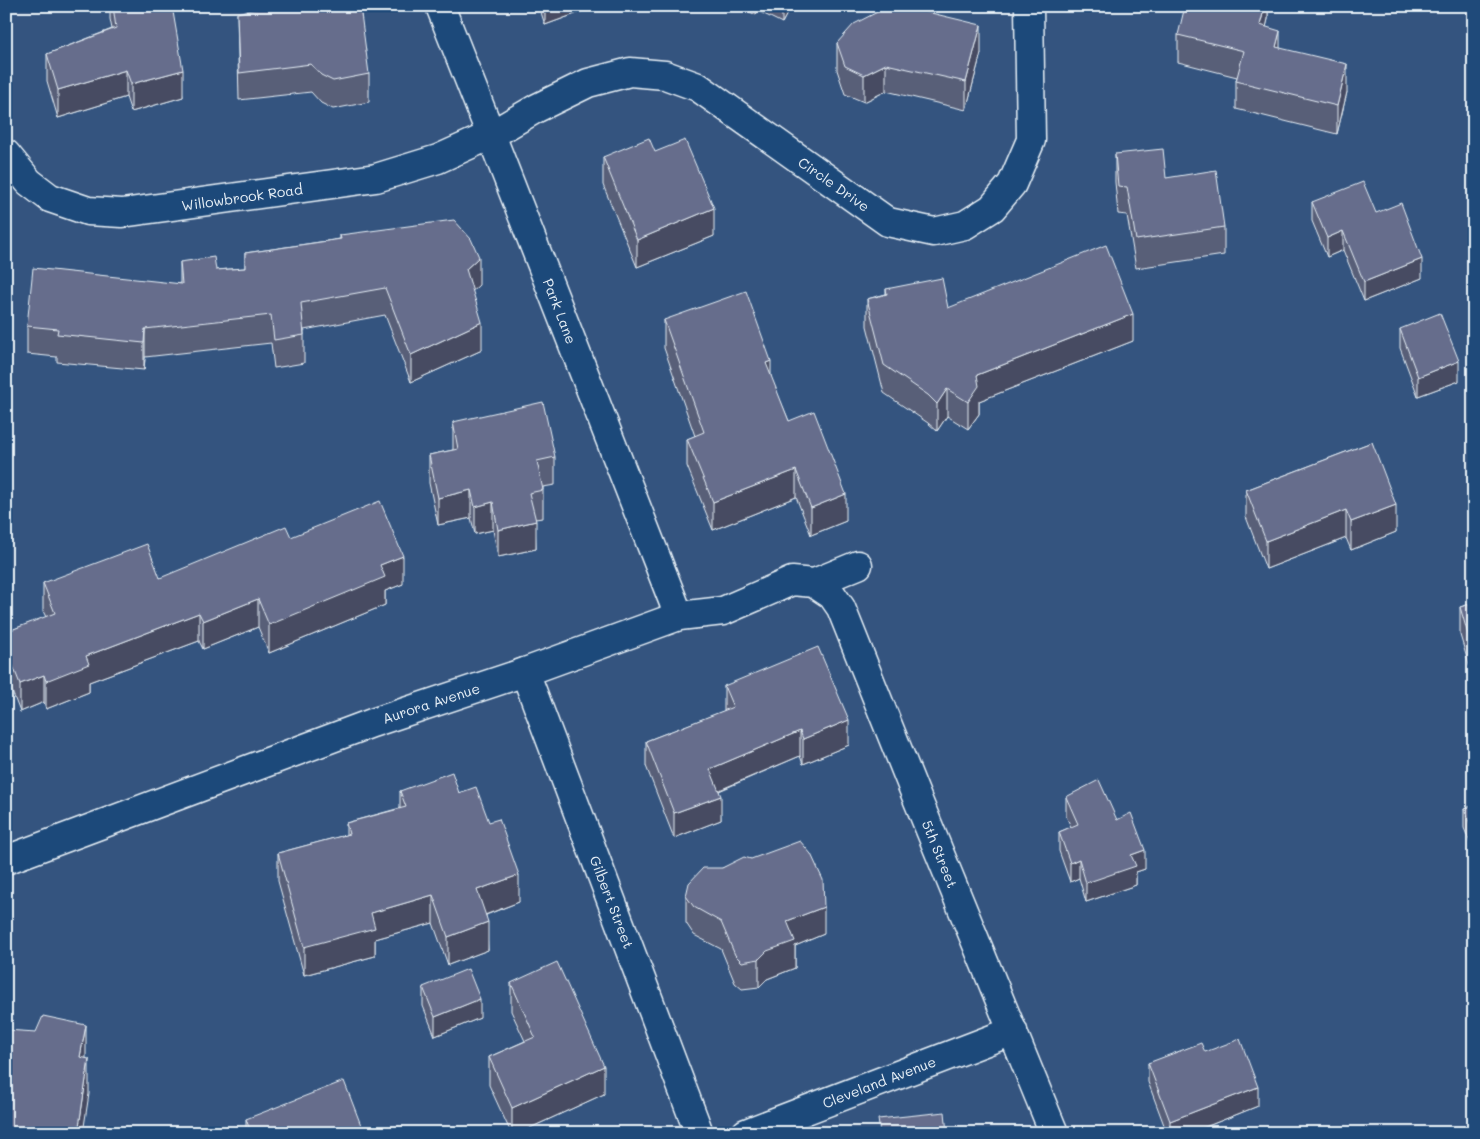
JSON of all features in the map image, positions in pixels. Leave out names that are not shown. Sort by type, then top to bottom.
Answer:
[{"type":"street","name":"Park Lane","points":[[440,6],[679,616]]},
{"type":"street","name":"Circle Drive","points":[[491,135],[537,108],[588,84],[630,72],[665,75],[698,87],[888,222],[934,232],[965,224],[992,208],[1012,184],[1031,140],[1029,6]]},
{"type":"street","name":"Willowbrook Road","points":[[6,154],[29,182],[50,198],[88,211],[122,213],[376,178],[438,160],[491,135]]},
{"type":"street","name":"Aurora Avenue","points":[[6,860],[372,723],[525,672],[679,616],[723,611],[792,581],[814,583],[858,565]]},
{"type":"street","name":"5th Street","points":[[814,583],[832,595],[841,608],[1054,1133]]},
{"type":"street","name":"Gilbert Street","points":[[525,672],[699,1133]]},
{"type":"street","name":"Cleveland Avenue","points":[[746,1133],[1013,1031]]},
{"type":"building","points":[[113,6],[172,6],[183,70],[131,84],[126,70],[58,90],[47,54],[116,28]]},
{"type":"building","points":[[270,6],[360,6],[369,74],[333,81],[321,75],[311,64],[239,73],[237,13]]},
{"type":"building","points":[[889,6],[902,6],[981,25],[966,82],[886,64],[864,75],[845,66],[837,43],[854,24]]},
{"type":"building","points":[[1185,6],[1265,6],[1260,25],[1280,31],[1276,47],[1347,64],[1337,106],[1236,81],[1244,51],[1178,35]]},
{"type":"building","points":[[649,138],[655,152],[685,140],[714,208],[637,240],[603,157]]},
{"type":"building","points":[[1163,149],[1166,178],[1216,170],[1224,227],[1136,240],[1127,187],[1118,186],[1115,154]]},
{"type":"building","points":[[1363,182],[1376,213],[1401,203],[1422,259],[1364,282],[1343,231],[1327,238],[1312,202]]},
{"type":"building","points":[[454,220],[471,239],[479,257],[466,269],[482,322],[411,355],[385,288],[301,303],[304,335],[274,340],[271,315],[145,329],[144,343],[57,334],[58,329],[27,326],[33,268],[182,284],[180,262],[214,257],[216,270],[245,268],[245,253],[341,239],[340,235]]},
{"type":"building","points":[[1106,245],[1133,314],[977,375],[979,386],[968,402],[947,389],[937,404],[928,395],[884,365],[867,299],[887,294],[886,289],[942,278],[948,308]]},
{"type":"building","points":[[746,291],[771,361],[766,363],[789,421],[814,411],[846,494],[811,508],[796,470],[713,502],[687,439],[704,432],[664,320]]},
{"type":"building","points":[[1440,313],[1459,361],[1418,377],[1400,329]]},
{"type":"building","points":[[543,402],[555,457],[537,461],[543,490],[529,493],[536,521],[498,530],[493,502],[475,507],[471,490],[438,498],[429,455],[458,449],[453,422]]},
{"type":"building","points":[[1372,442],[1396,505],[1351,522],[1346,510],[1266,541],[1246,490]]},
{"type":"building","points":[[380,501],[403,556],[380,565],[385,577],[269,625],[258,599],[203,621],[199,613],[86,656],[89,664],[46,681],[44,675],[20,684],[6,648],[6,632],[55,613],[43,583],[147,544],[160,578],[286,526],[291,537]]},
{"type":"building","points":[[1474,603],[1474,647],[1472,648],[1460,607]]},
{"type":"building","points":[[818,647],[849,720],[803,739],[800,731],[710,769],[721,796],[674,813],[646,741],[733,707],[724,686]]},
{"type":"building","points":[[452,772],[459,793],[476,787],[489,822],[499,819],[519,875],[477,890],[488,922],[448,937],[433,895],[371,913],[375,928],[304,947],[278,853],[349,834],[346,823],[406,807],[400,791]]},
{"type":"building","points":[[1099,780],[1117,820],[1131,813],[1145,850],[1131,855],[1136,866],[1086,883],[1079,859],[1070,863],[1059,832],[1078,824],[1066,797]]},
{"type":"building","points":[[1474,805],[1474,832],[1464,809]]},
{"type":"building","points":[[800,841],[811,854],[823,880],[824,907],[787,921],[795,941],[767,951],[759,959],[742,962],[735,955],[721,922],[694,907],[686,896],[689,883],[703,868],[722,868],[744,857],[751,859]]},
{"type":"building","points":[[557,962],[604,1066],[512,1108],[489,1057],[535,1037],[511,983]]},
{"type":"building","points":[[468,969],[480,999],[435,1017],[423,987]]},
{"type":"building","points":[[43,1016],[86,1025],[80,1057],[89,1059],[78,1133],[6,1133],[6,1030],[36,1032]]},
{"type":"building","points":[[1240,1039],[1258,1087],[1170,1121],[1148,1063],[1201,1043],[1205,1052]]},
{"type":"building","points":[[344,1081],[364,1133],[251,1133],[246,1119]]},
{"type":"building","points":[[945,1112],[947,1133],[880,1133],[878,1119]]}]
